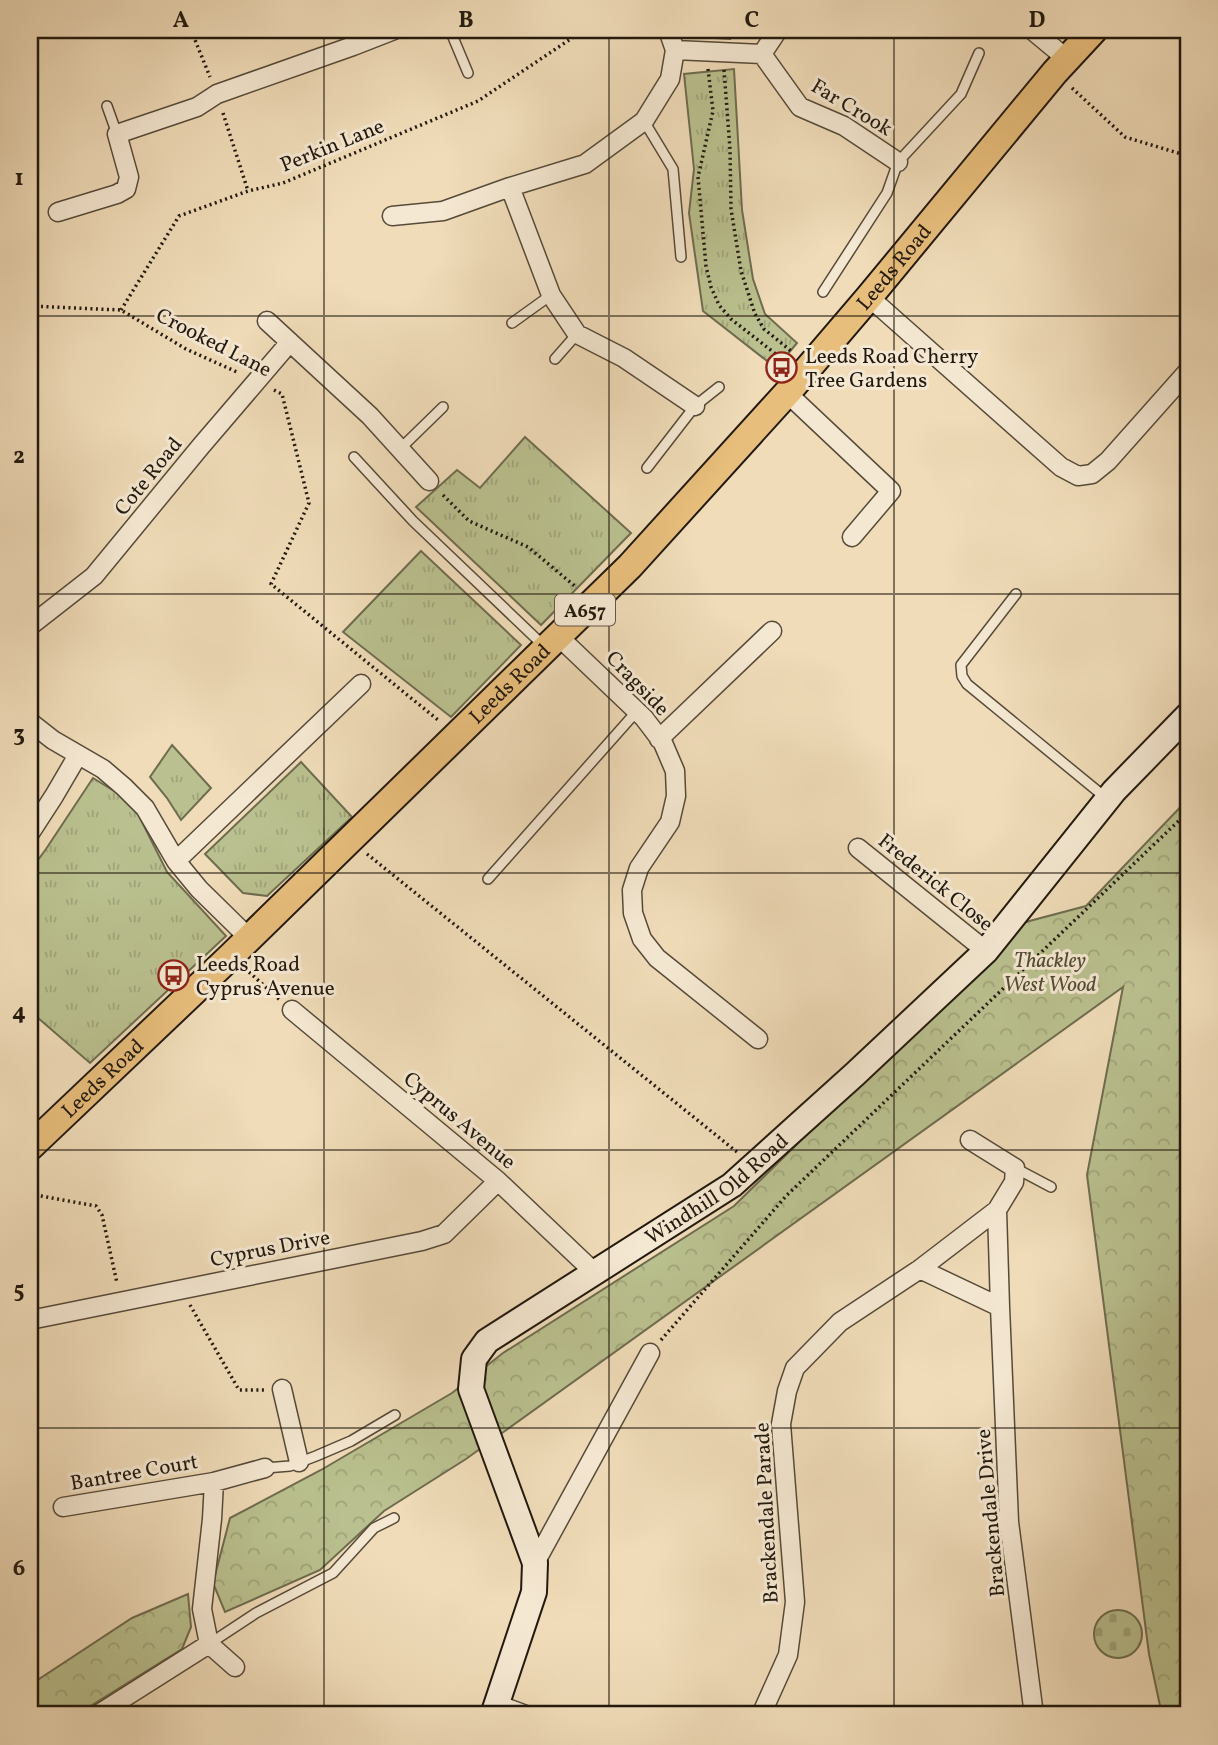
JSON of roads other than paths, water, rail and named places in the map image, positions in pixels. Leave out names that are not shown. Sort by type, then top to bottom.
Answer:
[{"type":"main road","name":"Leeds Road","points":[[30,1147],[240,947],[630,566],[800,378],[1094,30]]},
{"type":"street","points":[[58,212],[126,189],[129,177],[117,134],[197,107],[217,94],[351,38],[394,30]]},
{"type":"street","points":[[392,216],[443,211],[586,164],[644,121],[670,79],[675,50],[668,30]]},
{"type":"street","points":[[675,50],[762,54],[778,30]]},
{"type":"street","points":[[1032,30],[1061,66]]},
{"type":"street","name":"Far Crook","points":[[762,54],[800,107],[844,126],[898,162]]},
{"type":"street","points":[[510,187],[551,296],[577,334],[624,358],[695,406]]},
{"type":"street","points":[[869,297],[1061,467],[1078,477],[1092,474],[1108,461],[1188,370]]},
{"type":"street","points":[[267,321],[370,416],[429,481]]},
{"type":"street","name":"Cote Road","points":[[30,626],[94,576],[290,342]]},
{"type":"street","points":[[800,378],[891,491],[852,537]]},
{"type":"street","points":[[659,739],[772,631]]},
{"type":"street","name":"Cragside","points":[[552,642],[637,711],[659,739],[675,771],[676,796],[670,822],[639,868],[632,890],[633,913],[642,939],[657,958],[758,1039]]},
{"type":"street","points":[[176,861],[361,684]]},
{"type":"street","name":"Windhill Old Road","points":[[495,1710],[534,1592],[535,1563],[471,1389],[474,1359],[486,1341],[732,1185],[855,1075],[986,951],[1107,799],[1188,715]]},
{"type":"street","points":[[30,722],[53,740],[103,769],[145,808],[176,861],[200,889],[240,947]]},
{"type":"street","points":[[30,833],[78,755]]},
{"type":"street","name":"Frederick Close","points":[[858,848],[986,951]]},
{"type":"street","name":"Cyprus Avenue","points":[[292,1010],[498,1181],[594,1272]]},
{"type":"street","points":[[970,1140],[1015,1168]]},
{"type":"street","name":"Brackendale Parade","points":[[761,1715],[788,1655],[795,1602],[781,1424],[787,1391],[795,1368],[840,1322],[920,1269],[997,1210],[1014,1182],[1015,1168]]},
{"type":"street","name":"Cyprus Drive","points":[[30,1320],[422,1241],[444,1234],[498,1181]]},
{"type":"street","name":"Brackendale Drive","points":[[997,1210],[1010,1522],[1034,1715]]},
{"type":"street","points":[[920,1269],[1000,1307]]},
{"type":"street","points":[[535,1563],[650,1353]]},
{"type":"street","points":[[282,1390],[299,1462]]},
{"type":"street","name":"Bantree Court","points":[[63,1507],[214,1482],[265,1468]]},
{"type":"street","name":"Bantree Court","points":[[209,1644],[202,1609],[214,1482]]},
{"type":"street","points":[[97,1715],[209,1644],[235,1667]]},
{"type":"street","points":[[495,1710],[526,1715]]},
{"type":"lane","points":[[450,30],[468,73]]},
{"type":"lane","name":"Far Crook","points":[[823,292],[887,193],[898,162],[961,94],[979,53]]},
{"type":"lane","points":[[107,106],[117,134]]},
{"type":"lane","points":[[644,121],[673,169],[681,257]]},
{"type":"lane","points":[[512,323],[551,296]]},
{"type":"lane","points":[[555,359],[577,334]]},
{"type":"lane","points":[[647,468],[695,406],[719,387]]},
{"type":"lane","points":[[400,449],[443,407]]},
{"type":"lane","points":[[354,457],[413,521],[552,642]]},
{"type":"lane","points":[[1016,594],[961,665],[962,676],[967,684],[1107,799]]},
{"type":"lane","points":[[488,879],[637,711]]},
{"type":"lane","points":[[1015,1168],[1051,1187]]},
{"type":"lane","points":[[265,1468],[290,1466],[351,1441],[395,1415]]},
{"type":"lane","points":[[209,1644],[256,1613],[333,1573],[374,1528],[394,1518]]},
{"type":"place","name":"Leeds Road Cherry Tree Gardens","points":[[782,368]]},
{"type":"place","name":"Leeds Road Cyprus Avenue","points":[[173,976]]},
{"type":"park label","name":"Thackley West Wood","points":[[1050,972]]}]
